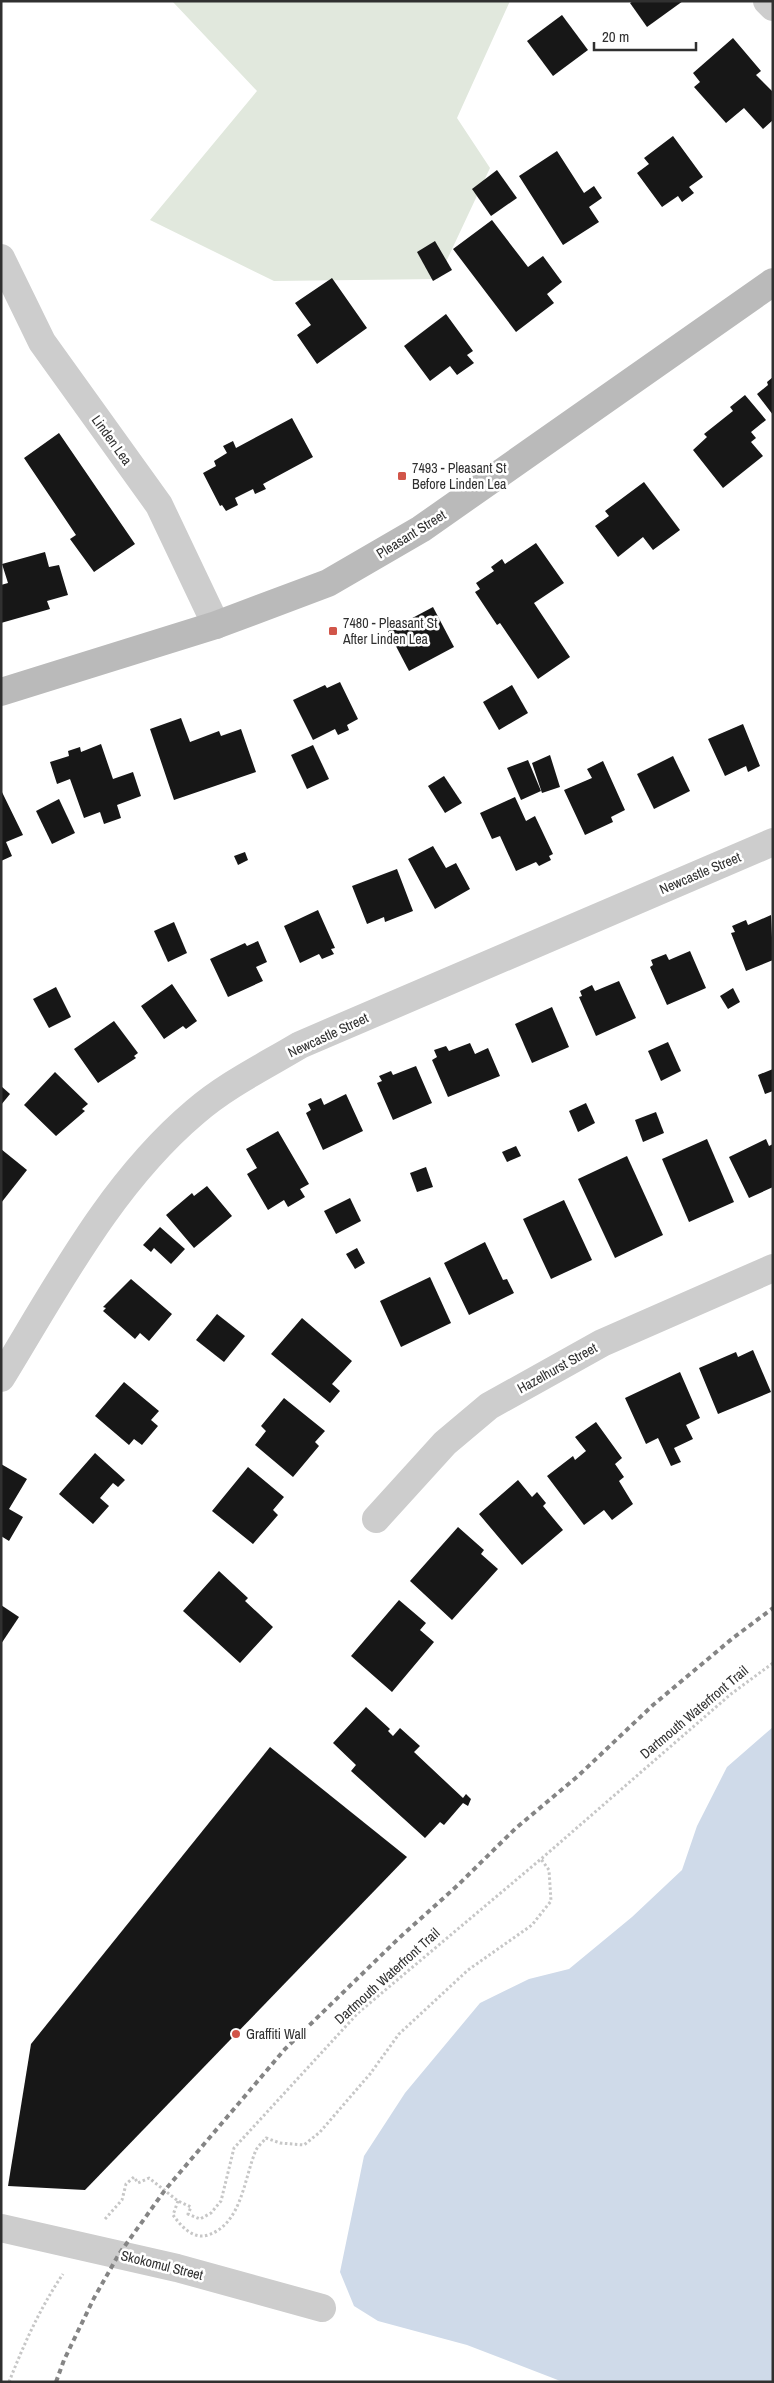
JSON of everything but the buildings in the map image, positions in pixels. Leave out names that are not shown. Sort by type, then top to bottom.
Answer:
[{"type":"main road","name":"Pleasant Street","points":[[1,692],[216,625],[328,583],[421,529],[773,282]]},
{"type":"street","points":[[767,1],[773,7]]},
{"type":"street","name":"Linden Lea","points":[[1,258],[42,342],[159,506],[216,625]]},
{"type":"street","name":"Newcastle Street","points":[[1,1378],[97,1224],[151,1156],[195,1112],[300,1045],[773,842]]},
{"type":"street","name":"Hazelhurst Street","points":[[376,1519],[445,1443],[489,1406],[602,1343],[773,1268]]},
{"type":"street","name":"Skokomul Street","points":[[1,2228],[177,2268],[322,2308]]},
{"type":"path","name":"Dartmouth Waterfront Trail","points":[[9,2382],[23,2346],[45,2300],[82,2246],[122,2200],[126,2184],[134,2177],[138,2183],[149,2178],[178,2201],[191,2207],[188,2214],[200,2219],[210,2213],[221,2201],[234,2148],[358,2013],[540,1860],[724,1700],[773,1662]]},
{"type":"path","points":[[178,2201],[173,2215],[191,2234],[203,2237],[217,2232],[228,2222],[242,2193],[256,2149],[266,2138],[280,2143],[304,2144],[320,2132],[370,2074],[398,2034],[468,1970],[532,1925],[551,1901],[548,1870],[540,1860]]},
{"type":"shaded area","points":[[169,1],[510,1],[457,118],[490,168],[438,279],[274,281],[150,220],[257,91],[173,2]]},
{"type":"water","points":[[773,1727],[773,2382],[563,2382],[467,2345],[378,2321],[354,2306],[340,2272],[364,2156],[405,2093],[480,2003],[529,1979],[569,1969],[632,1917],[682,1870],[697,1826],[727,1767]]},
{"type":"railway","points":[[56,2382],[64,2360],[94,2298],[119,2254],[165,2190],[285,2049],[516,1828],[578,1776],[653,1705],[733,1638],[773,1608]]},
{"type":"place","name":"7493 - Pleasant St Before Linden Lea","points":[[402,476]]},
{"type":"place","name":"7480 - Pleasant St After Linden Lea","points":[[333,631]]},
{"type":"place","name":"Graffiti Wall","points":[[236,2034]]}]
